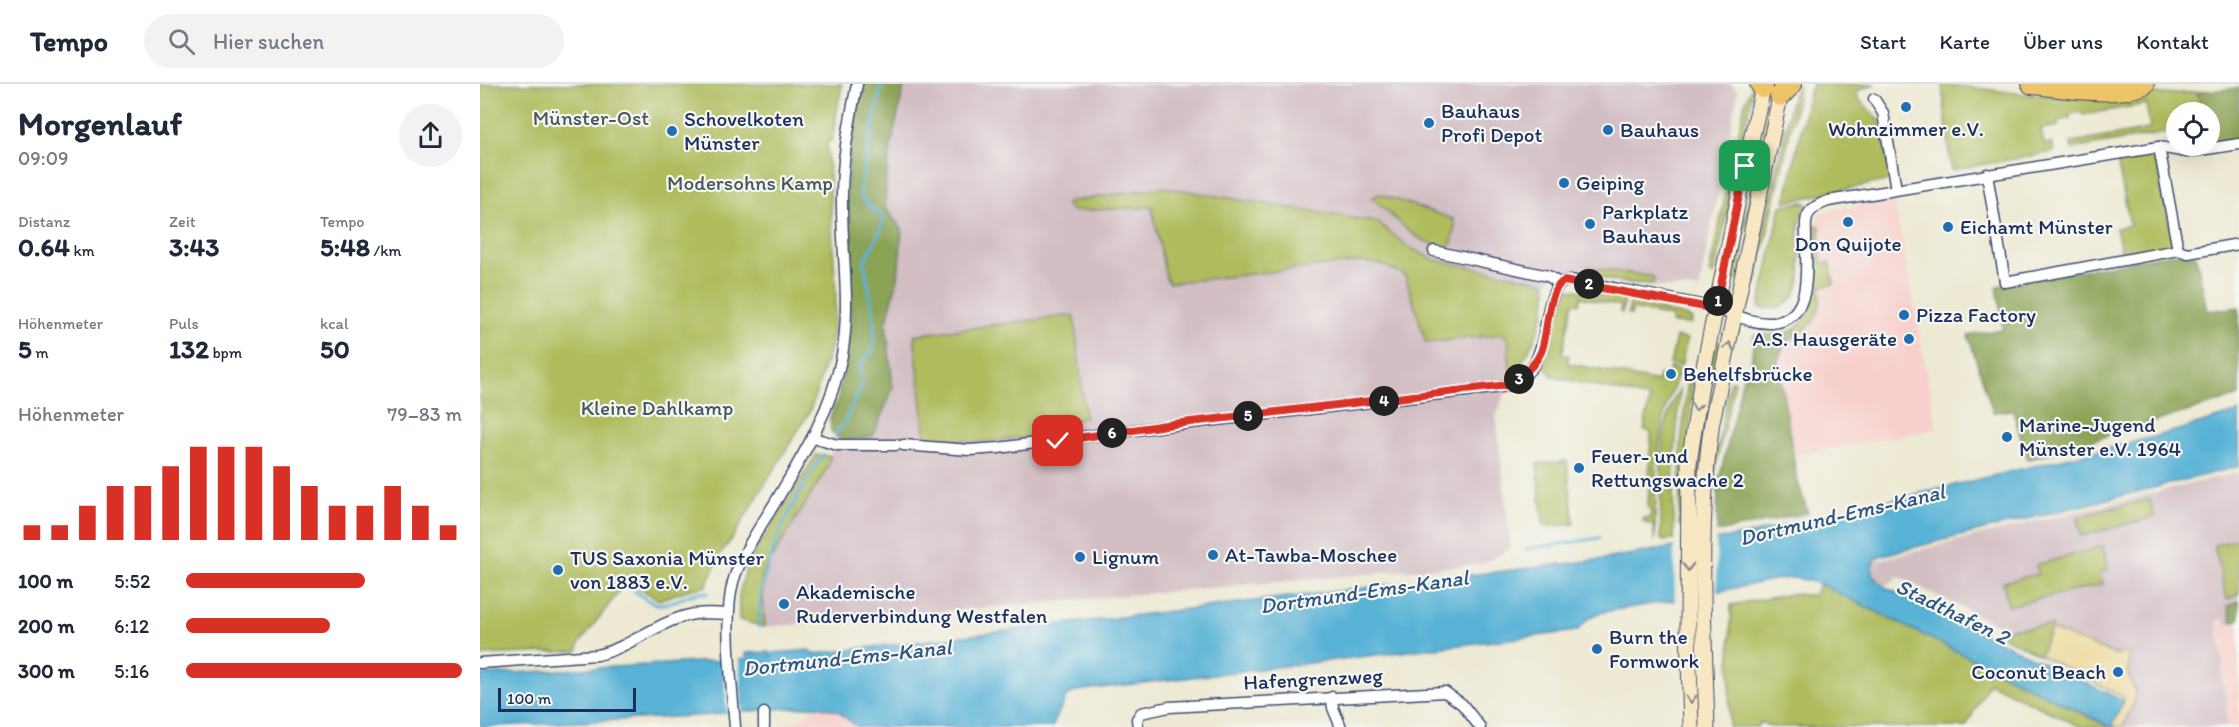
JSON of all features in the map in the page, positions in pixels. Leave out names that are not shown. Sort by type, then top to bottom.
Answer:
[{"type":"highway","points":[[2032,84],[2099,90],[2135,88],[2144,84]]},
{"type":"main road","points":[[1691,727],[1688,526],[1689,463],[1695,411],[1745,166],[1774,87]]},
{"type":"main road","points":[[1707,727],[1704,605],[1706,471],[1712,422],[1735,316],[1774,87]]},
{"type":"street","points":[[735,726],[729,614],[734,582],[742,558],[814,438],[828,405],[837,375],[844,333],[846,282],[842,183],[844,152],[856,84]]},
{"type":"street","points":[[1874,99],[1883,113],[1896,189]]},
{"type":"street","points":[[1434,251],[1548,276],[1559,283],[1570,280],[1716,309],[1751,320],[1783,321],[1797,311],[1805,289],[1807,217],[1817,206],[1828,201],[2159,147],[2187,152],[2239,144]]},
{"type":"street","points":[[2159,147],[2178,250]]},
{"type":"street","points":[[1987,174],[2005,282],[2178,250],[2188,253],[2239,244]]},
{"type":"street","points":[[814,438],[837,445],[899,445],[970,450],[998,448],[1173,424],[1501,387],[1520,378],[1541,352],[1553,295],[1559,283]]},
{"type":"street","points":[[480,663],[597,655],[614,651],[682,617],[697,614],[729,614]]},
{"type":"street","name":"Hafengrenzweg","points":[[1137,723],[1141,713],[1169,707],[1445,692],[1462,704],[1480,727]]},
{"type":"street","points":[[1332,698],[1333,708],[1341,727]]},
{"type":"street","points":[[764,713],[764,727]]},
{"type":"shaded area","points":[[879,84],[1731,84],[1738,91],[1699,289],[1629,285],[1553,271],[1496,416],[1511,548],[1482,564],[765,627],[762,574],[828,467],[835,430]]},
{"type":"shaded area","points":[[1894,199],[1937,429],[1793,455],[1778,361],[1784,343],[1797,335],[1794,329],[1805,320],[1812,306],[1813,236],[1819,213]]},
{"type":"shaded area","points":[[2239,472],[2239,619],[2226,625],[2225,618],[2216,621],[2223,659],[2222,681],[2226,697],[2226,727],[2123,727],[2135,700],[2135,692],[2128,673],[2128,653],[2114,654],[2086,641],[2045,627],[2006,629],[1899,577],[1886,585],[1871,577],[1871,563],[1875,561]]},
{"type":"shaded area","points":[[2225,618],[2227,625],[2239,619],[2239,727],[2226,727],[2225,723],[2223,659],[2216,621]]},
{"type":"shaded area","points":[[818,706],[838,711],[857,727],[787,727]]},
{"type":"green space","points":[[480,84],[842,84],[832,140],[827,143],[836,295],[834,327],[828,355],[810,411],[731,540],[720,554],[706,586],[659,600],[627,581],[579,644],[578,651],[480,655]]},
{"type":"green space","points":[[861,84],[906,84],[891,146],[885,208],[902,229],[898,278],[886,324],[893,388],[873,436],[844,441],[831,431],[830,417],[838,398],[850,333],[846,202],[849,148]]},
{"type":"green space","points":[[1770,84],[1776,84],[1745,228],[1739,280],[1732,279],[1756,166],[1758,136]]},
{"type":"green space","points":[[1799,84],[1756,284],[1748,281],[1763,232],[1792,97]]},
{"type":"green space","points":[[1813,84],[1875,84],[1857,91],[1858,98],[1880,121],[1891,180],[1785,202]]},
{"type":"green space","points":[[1942,84],[2033,95],[2124,96],[2198,92],[2199,102],[2166,102],[2166,133],[2072,149],[2071,143],[2150,129],[2146,104],[2083,115],[2082,112],[2070,114],[2070,118],[2058,121],[2058,126],[2041,129],[2044,144],[2052,143],[2054,152],[1951,170]]},
{"type":"green space","points":[[1752,86],[1752,96],[1714,275],[1709,273],[1745,102]]},
{"type":"green space","points":[[2239,88],[2239,139],[2220,143],[2220,102],[2199,102],[2198,92]]},
{"type":"green space","points":[[2155,153],[2174,248],[2123,258],[2116,228],[2130,225],[2117,160]]},
{"type":"green space","points":[[1162,187],[1377,222],[1409,247],[1434,260],[1543,281],[1547,288],[1546,300],[1537,334],[1513,375],[1510,371],[1508,338],[1502,334],[1426,343],[1405,275],[1380,264],[1362,262],[1169,283],[1166,278],[1152,207],[1073,211],[1066,205],[1068,202]]},
{"type":"green space","points":[[1380,194],[1453,219],[1455,226],[1452,243],[1448,247],[1435,245],[1414,235],[1371,198]]},
{"type":"green space","points":[[1804,202],[1808,204],[1799,226],[1801,269],[1795,295],[1780,307],[1769,309],[1759,307],[1781,206]]},
{"type":"green space","points":[[1814,225],[1820,226],[1821,263],[1830,262],[1834,284],[1820,287],[1817,316],[1797,335],[1794,329],[1805,320],[1812,306]]},
{"type":"green space","points":[[2176,253],[2196,255],[2207,311],[2239,307],[2239,396],[2027,460],[2013,410],[1993,412],[1968,335],[2003,329],[1997,286]]},
{"type":"green space","points":[[1588,267],[1654,277],[1653,284],[1629,283],[1591,276],[1587,272]]},
{"type":"green space","points":[[1572,289],[1625,300],[1622,313],[1620,312],[1621,306],[1581,297],[1579,304],[1573,303],[1562,354],[1569,356],[1567,363],[1658,382],[1659,375],[1668,377],[1670,367],[1680,370],[1665,410],[1656,468],[1655,541],[1653,525],[1643,522],[1643,518],[1650,518],[1651,510],[1648,509],[1651,432],[1644,430],[1650,398],[1554,377],[1545,368],[1559,300],[1564,292]]},
{"type":"green space","points":[[1630,302],[1688,317],[1692,319],[1691,324],[1671,323],[1671,317],[1633,309],[1631,315],[1628,314]]},
{"type":"green space","points":[[1074,315],[1085,417],[1046,429],[1040,436],[978,442],[926,439],[914,335]]},
{"type":"green space","points":[[1794,329],[1797,335],[1784,344],[1778,361],[1797,479],[1808,513],[1717,532],[1718,485],[1743,377],[1750,374],[1754,335],[1784,334]]},
{"type":"green space","points":[[1676,337],[1687,339],[1681,366],[1670,364]]},
{"type":"green space","points":[[1714,342],[1720,344],[1702,430],[1699,522],[1692,523],[1693,482]]},
{"type":"green space","points":[[1689,369],[1694,370],[1682,525],[1679,525],[1681,443]]},
{"type":"green space","points":[[1730,381],[1735,382],[1713,478],[1711,469]]},
{"type":"green space","points":[[1680,389],[1673,480],[1674,540],[1664,541],[1661,539],[1660,503],[1663,441],[1666,421]]},
{"type":"green space","points":[[816,455],[830,456],[828,467],[762,574],[765,627],[739,620],[739,594],[747,565]]},
{"type":"green space","points":[[1567,461],[1574,524],[1543,527],[1537,464]]},
{"type":"green space","points":[[2150,499],[2154,517],[2081,536],[2077,517]]},
{"type":"green space","points":[[2239,539],[2239,594],[2227,600],[2214,545]]},
{"type":"green space","points":[[2103,546],[2108,570],[2100,572],[2103,584],[2008,606],[2003,582],[2038,574],[2036,565]]},
{"type":"green space","points":[[1820,584],[2110,727],[2081,727],[1989,683],[1966,727],[1772,727],[1760,722],[1757,727],[1729,727],[1731,605],[1791,594],[1814,595]]},
{"type":"green space","points":[[2239,601],[2239,619],[2232,622],[2228,606]]},
{"type":"green space","points":[[2052,625],[2040,655],[2002,636],[2006,629]]},
{"type":"sand","points":[[2051,629],[2114,654],[2129,653],[2128,673],[2135,692],[2135,700],[2123,727],[2112,725],[2124,697],[2040,655]]},
{"type":"water","name":"Dortmund-Ems-Kanal","points":[[2239,412],[2239,467],[1883,555],[1874,562],[1873,576],[1885,587],[2124,701],[2111,727],[1818,583],[1796,578],[1778,579],[1603,612],[1588,619],[1577,631],[1076,691],[1066,697],[1052,727],[857,727],[838,711],[818,706],[714,715],[480,727],[480,675],[746,659],[746,653],[770,652],[770,657],[774,653],[809,650],[814,654],[1604,559],[1755,533],[2154,437]]},
{"type":"pier","points":[[1716,537],[1717,594],[1675,603],[1674,544]]},
{"type":"pier","points":[[739,657],[742,714],[727,715],[723,658]]},
{"type":"waterway","points":[[835,434],[843,425],[862,385],[859,366],[871,353],[874,343],[874,320],[864,261],[878,236],[884,218],[859,194],[882,84]]},
{"type":"waterway","points":[[759,627],[764,581],[778,537],[799,494],[823,454]]},
{"type":"waterway","points":[[1526,549],[1600,538]]},
{"type":"waterway","points":[[635,591],[657,604],[672,602],[695,593],[708,593]]},
{"type":"place","name":"Wohnzimmer e.V.","points":[[1906,107]]},
{"type":"place","name":"Bauhaus Profi Depot","points":[[1429,123]]},
{"type":"place","name":"Bauhaus","points":[[1608,130]]},
{"type":"place","name":"Schovelkoten Münster","points":[[672,131]]},
{"type":"place","name":"Geiping","points":[[1564,183]]},
{"type":"place","name":"Don Quijote","points":[[1848,222]]},
{"type":"place","name":"Parkplatz Bauhaus","points":[[1590,224]]},
{"type":"place","name":"Eichamt Münster","points":[[1948,227]]},
{"type":"place","name":"Pizza Factory","points":[[1904,315]]},
{"type":"place","name":"A.S. Hausgeräte","points":[[1909,339]]},
{"type":"place","name":"Behelfsbrücke","points":[[1671,374]]},
{"type":"place","name":"Marine-Jugend Münster e.V. 1964","points":[[2007,437]]},
{"type":"place","name":"Feuer- und Rettungswache 2","points":[[1579,468]]},
{"type":"place","name":"At-Tawba-Moschee","points":[[1213,555]]},
{"type":"place","name":"Lignum","points":[[1080,557]]},
{"type":"place","name":"TUS Saxonia Münster von 1883 e.V.","points":[[558,570]]},
{"type":"place","name":"Akademische Ruderverbindung Westfalen","points":[[784,604]]},
{"type":"place","name":"Burn the Formwork","points":[[1597,649]]},
{"type":"place","name":"Coconut Beach","points":[[2118,672]]},
{"type":"route","points":[[1058,441],[1173,424],[1508,385],[1527,371],[1541,352],[1553,295],[1559,283],[1564,281],[1570,280],[1716,309],[1745,166]]},
{"type":"park label","name":"Münster-Ost","points":[[591,118]]},
{"type":"park label","name":"Modersohns Kamp","points":[[750,183]]},
{"type":"park label","name":"Kleine Dahlkamp","points":[[657,408]]},
{"type":"water label","name":"Stadthafen 2","points":[[1953,611]]}]
